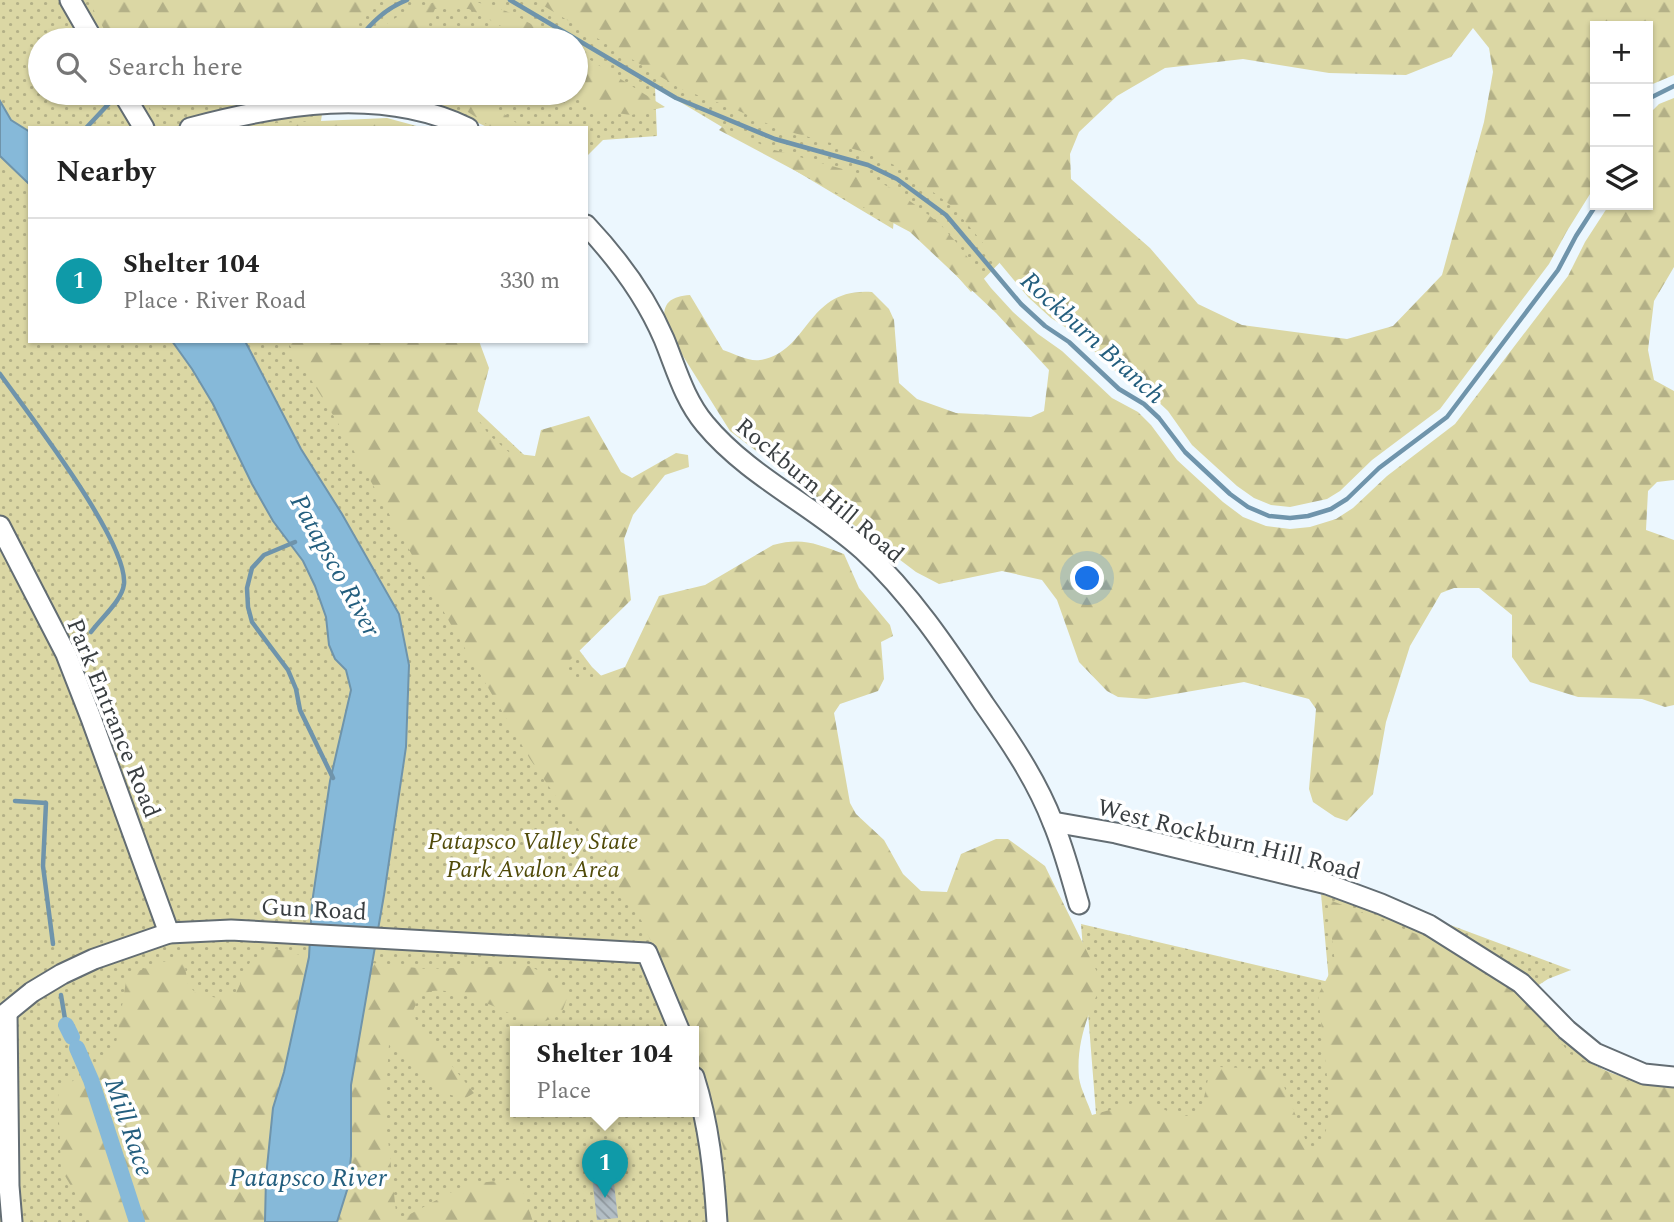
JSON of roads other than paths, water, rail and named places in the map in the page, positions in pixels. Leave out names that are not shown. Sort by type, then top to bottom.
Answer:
[{"type":"street","points":[[69,0],[86,28]]},
{"type":"street","points":[[130,105],[143,126]]},
{"type":"street","points":[[198,126],[233,117],[321,105]]},
{"type":"street","points":[[386,105],[432,113],[463,126]]},
{"type":"street","name":"Rockburn Hill Road","points":[[588,227],[607,247],[637,289],[663,336],[691,405],[705,424],[732,452],[862,549],[891,578],[947,648],[1032,778],[1053,822],[1079,904]]},
{"type":"street","name":"Park Entrance Road","points":[[0,526],[66,654],[169,933]]},
{"type":"street","name":"West Rockburn Hill Road","points":[[1053,822],[1116,833],[1327,884],[1381,904],[1429,925],[1521,984],[1567,1030],[1595,1053],[1644,1074],[1674,1077]]},
{"type":"street","name":"Gun Road","points":[[3,1015],[32,992],[94,959],[169,933],[231,930],[647,953],[677,1026]]},
{"type":"street","points":[[3,1015],[12,1222]]},
{"type":"street","points":[[699,1092],[705,1111],[717,1222]]},
{"type":"water","points":[[0,101],[11,120],[28,131],[28,183],[0,156]]},
{"type":"water","name":"Patapsco River","points":[[173,343],[246,343],[301,449],[399,614],[409,665],[406,747],[351,1085],[348,1187],[337,1222],[265,1222],[266,1177],[273,1108],[284,1072],[309,957],[312,903],[330,781],[351,690],[346,670],[335,659],[329,645],[326,617],[303,561],[273,521],[192,369]]},
{"type":"waterway","name":"Rockburn Branch","points":[[367,28],[407,0]]},
{"type":"waterway","name":"Rockburn Branch","points":[[510,0],[557,28]]},
{"type":"waterway","name":"Rockburn Branch","points":[[588,46],[676,98],[775,139],[868,165],[897,179],[946,215],[1021,304],[1045,326],[1069,342],[1119,389],[1144,404],[1159,418],[1185,452],[1230,494],[1248,507],[1269,516],[1308,516],[1331,509],[1347,499],[1379,468],[1447,417],[1558,270],[1593,210]]},
{"type":"waterway","name":"Rockburn Branch","points":[[1653,96],[1674,86]]},
{"type":"waterway","points":[[88,126],[108,105]]},
{"type":"waterway","points":[[0,374],[74,477],[110,538],[121,564],[124,584],[122,590],[91,632]]},
{"type":"waterway","points":[[295,542],[264,555],[252,568],[247,588],[248,607],[252,622],[288,670],[296,689],[300,710],[333,778]]},
{"type":"waterway","points":[[15,801],[46,803],[43,866],[53,944]]},
{"type":"waterway","points":[[61,995],[66,1025]]},
{"type":"waterway","name":"Mill Race","points":[[66,1025],[72,1037]]},
{"type":"waterway","name":"Mill Race","points":[[77,1048],[91,1080],[137,1222]]},
{"type":"place","name":"Shelter 104","points":[[605,1198]]},
{"type":"park label","name":"Patapsco Valley State Park Avalon Area","points":[[533,855]]}]
